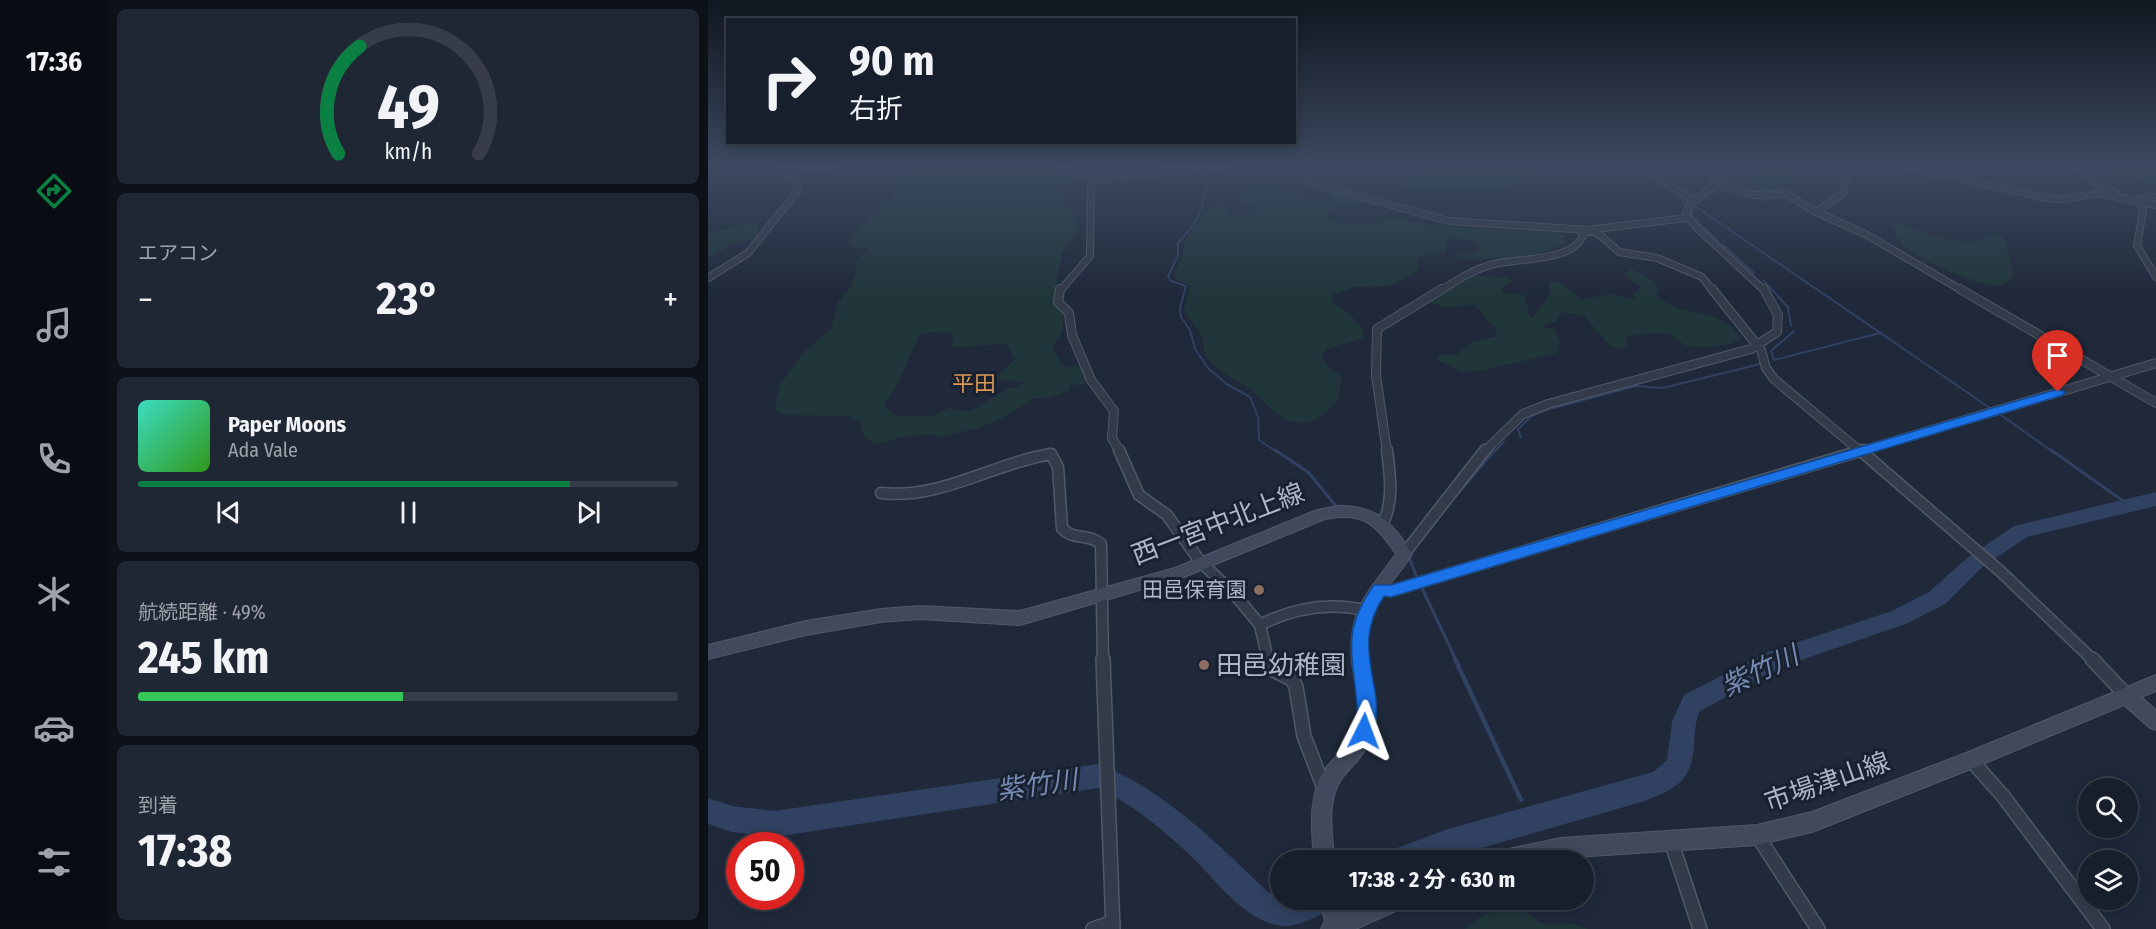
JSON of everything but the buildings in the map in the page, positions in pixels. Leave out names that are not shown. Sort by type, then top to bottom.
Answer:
[{"type":"main road","name":"西一宮中北上線","points":[[708,652],[789,632],[875,615],[942,613],[998,619],[1020,618],[1179,573],[1334,511],[1369,513],[1383,523]]},
{"type":"main road","points":[[1323,850],[1321,811],[1325,790],[1333,776],[1356,749],[1364,731],[1366,708],[1358,639],[1365,610],[1404,554],[1383,523]]},
{"type":"main road","name":"市場津山線","points":[[1551,850],[1757,835],[1812,822],[1971,760],[2156,683]]},
{"type":"main road","points":[[2127,696],[2156,722]]},
{"type":"main road","points":[[1332,910],[1335,927],[1372,910]]},
{"type":"street","points":[[708,278],[748,253],[783,208]]},
{"type":"street","points":[[1091,208],[1090,256],[1085,264],[1059,289],[1058,302],[1069,313],[1074,339],[1091,380],[1114,411],[1112,438],[1125,460],[1139,495],[1167,515],[1203,563],[1236,596],[1260,626],[1272,670],[1292,679],[1296,687],[1300,726],[1325,790]]},
{"type":"street","points":[[1401,208],[1442,220],[1589,230],[1687,218]]},
{"type":"street","points":[[1404,554],[1487,448],[1523,414],[1548,404],[1758,346],[1777,332],[1780,324],[1775,303],[1687,218],[1687,208]]},
{"type":"street","points":[[1810,208],[1867,235],[2156,403]]},
{"type":"street","points":[[1816,212],[1821,208]]},
{"type":"street","points":[[2142,208],[2136,230],[2136,246],[2156,277]]},
{"type":"street","points":[[1589,230],[1599,234],[1619,252],[1657,258],[1702,277],[1758,346],[1774,379],[1995,563],[2083,648],[2127,696]]},
{"type":"street","points":[[1383,523],[1387,516],[1390,485],[1381,395],[1375,373],[1378,348],[1377,329],[1470,272],[1494,264],[1544,258],[1569,250],[1581,242],[1583,234],[1589,230]]},
{"type":"street","points":[[1380,590],[1391,591],[1502,560],[2156,363]]},
{"type":"street","points":[[881,493],[897,495],[932,488],[1051,454],[1058,467],[1062,528],[1066,535],[1072,538],[1093,537],[1101,544],[1100,596],[1105,771],[1113,926],[1093,929]]},
{"type":"street","points":[[1260,626],[1292,611],[1348,607],[1365,610]]},
{"type":"street","points":[[1971,760],[2003,796],[2103,929]]},
{"type":"street","points":[[1757,835],[1818,929]]},
{"type":"street","points":[[1671,842],[1683,884],[1700,929]]},
{"type":"green space","points":[[882,208],[1072,208],[1078,220],[1076,232],[1062,254],[1054,298],[1055,304],[1063,310],[1063,331],[1052,347],[1064,367],[1082,366],[1087,380],[1082,385],[1076,386],[1070,382],[1070,390],[1049,398],[1035,398],[995,422],[975,429],[939,437],[931,434],[901,437],[876,445],[864,437],[859,421],[848,416],[785,415],[777,412],[775,404],[781,383],[804,352],[831,329],[838,302],[848,290],[857,271],[855,266],[857,260],[869,249],[851,247],[847,241],[860,225]],"holes":[[[933,332],[953,333],[952,347],[1006,344],[1015,359],[996,377],[997,380],[1024,382],[966,411],[950,408],[932,416],[896,416],[883,404],[900,380],[920,335]]]},
{"type":"green space","points":[[1226,208],[1229,216],[1253,214],[1257,211],[1255,208],[1339,208],[1331,212],[1329,219],[1356,223],[1400,219],[1424,225],[1457,228],[1558,232],[1565,236],[1566,243],[1555,249],[1530,256],[1464,259],[1456,258],[1457,254],[1472,254],[1478,250],[1475,241],[1454,238],[1446,240],[1446,252],[1419,257],[1418,271],[1390,286],[1353,287],[1333,295],[1331,301],[1350,314],[1364,331],[1363,338],[1327,349],[1321,357],[1332,371],[1341,375],[1339,400],[1321,416],[1306,423],[1300,423],[1286,419],[1275,412],[1249,388],[1212,363],[1205,354],[1201,334],[1184,311],[1191,286],[1176,279],[1174,273],[1182,258],[1185,239],[1206,210]]},
{"type":"green space","points":[[1890,219],[1927,234],[1966,243],[1999,234],[2004,239],[2014,275],[2004,284],[1995,286],[1948,271],[1905,247],[1895,234]]},
{"type":"green space","points":[[754,222],[759,223],[756,238],[732,245],[708,257],[708,233]]},
{"type":"green space","points":[[1632,269],[1654,281],[1658,289],[1656,294],[1665,302],[1722,320],[1742,339],[1721,346],[1698,347],[1683,345],[1679,339],[1666,334],[1650,334],[1627,336],[1627,346],[1619,349],[1609,345],[1584,316],[1562,312],[1556,321],[1543,325],[1545,328],[1555,329],[1560,342],[1557,353],[1485,370],[1462,372],[1436,359],[1441,354],[1456,355],[1473,342],[1496,336],[1495,327],[1475,305],[1445,307],[1427,302],[1469,275],[1509,278],[1511,282],[1501,289],[1506,293],[1525,295],[1530,317],[1534,317],[1548,298],[1550,282],[1559,282],[1581,299],[1611,294],[1635,299],[1633,294],[1639,291],[1639,286],[1623,274]]},
{"type":"green space","points":[[1524,910],[1540,923],[1574,924],[1588,929],[1465,929],[1484,914]]},
{"type":"waterway","points":[[1201,208],[1192,226],[1178,243],[1178,256],[1168,276],[1171,281],[1186,286],[1180,308],[1181,317],[1190,330],[1195,349],[1208,368],[1228,385],[1250,397],[1258,417],[1259,440],[1277,452]]},
{"type":"waterway","points":[[1694,208],[1691,213],[1693,218],[1718,241]]},
{"type":"waterway","points":[[1698,208],[1990,408]]},
{"type":"waterway","points":[[1722,244],[1754,273]]},
{"type":"waterway","points":[[1763,280],[1788,307],[1791,326]]},
{"type":"waterway","points":[[1794,331],[1771,351],[1774,360],[1880,333]]},
{"type":"waterway","points":[[1521,438],[1518,429],[1532,416],[1546,410],[1636,386],[1663,388],[1760,364],[1760,361]]},
{"type":"waterway","points":[[1958,418],[1984,410]]},
{"type":"waterway","points":[[2001,415],[2053,452]]},
{"type":"waterway","points":[[1927,427],[1952,420]]},
{"type":"waterway","points":[[1895,437],[1922,429]]},
{"type":"waterway","points":[[1867,445],[1890,439]]},
{"type":"waterway","points":[[1494,452],[1504,442]]},
{"type":"waterway","points":[[1275,450],[1308,472],[1336,506]]},
{"type":"waterway","points":[[1459,492],[1495,450]]},
{"type":"waterway","points":[[2051,450],[2126,503]]},
{"type":"waterway","name":"紫竹川","points":[[1429,850],[1645,788],[1662,781],[1676,768],[1681,751],[1684,722],[1692,703],[1776,659],[1900,617],[1937,598],[1974,563],[2021,531],[2156,499]]},
{"type":"waterway","points":[[1350,507],[1381,516]]},
{"type":"waterway","points":[[1408,555],[1418,580]]},
{"type":"waterway","points":[[1421,586],[1456,660]]},
{"type":"waterway","points":[[1455,659],[1521,800]]},
{"type":"waterway","name":"紫竹川","points":[[708,811],[732,819],[774,824],[1098,776],[1120,785],[1162,813],[1183,830],[1258,902],[1270,908]]},
{"type":"waterway","name":"紫竹川","points":[[1275,910],[1288,912],[1295,910]]},
{"type":"place","name":"田邑保育園","points":[[1259,590]]},
{"type":"place","name":"田邑幼稚園","points":[[1204,665]]},
{"type":"district","name":"平田","points":[[974,383]]},
{"type":"route","points":[[1364,731],[1366,708],[1358,639],[1365,610],[1380,590],[1391,591],[1502,560],[2058,392]]}]
